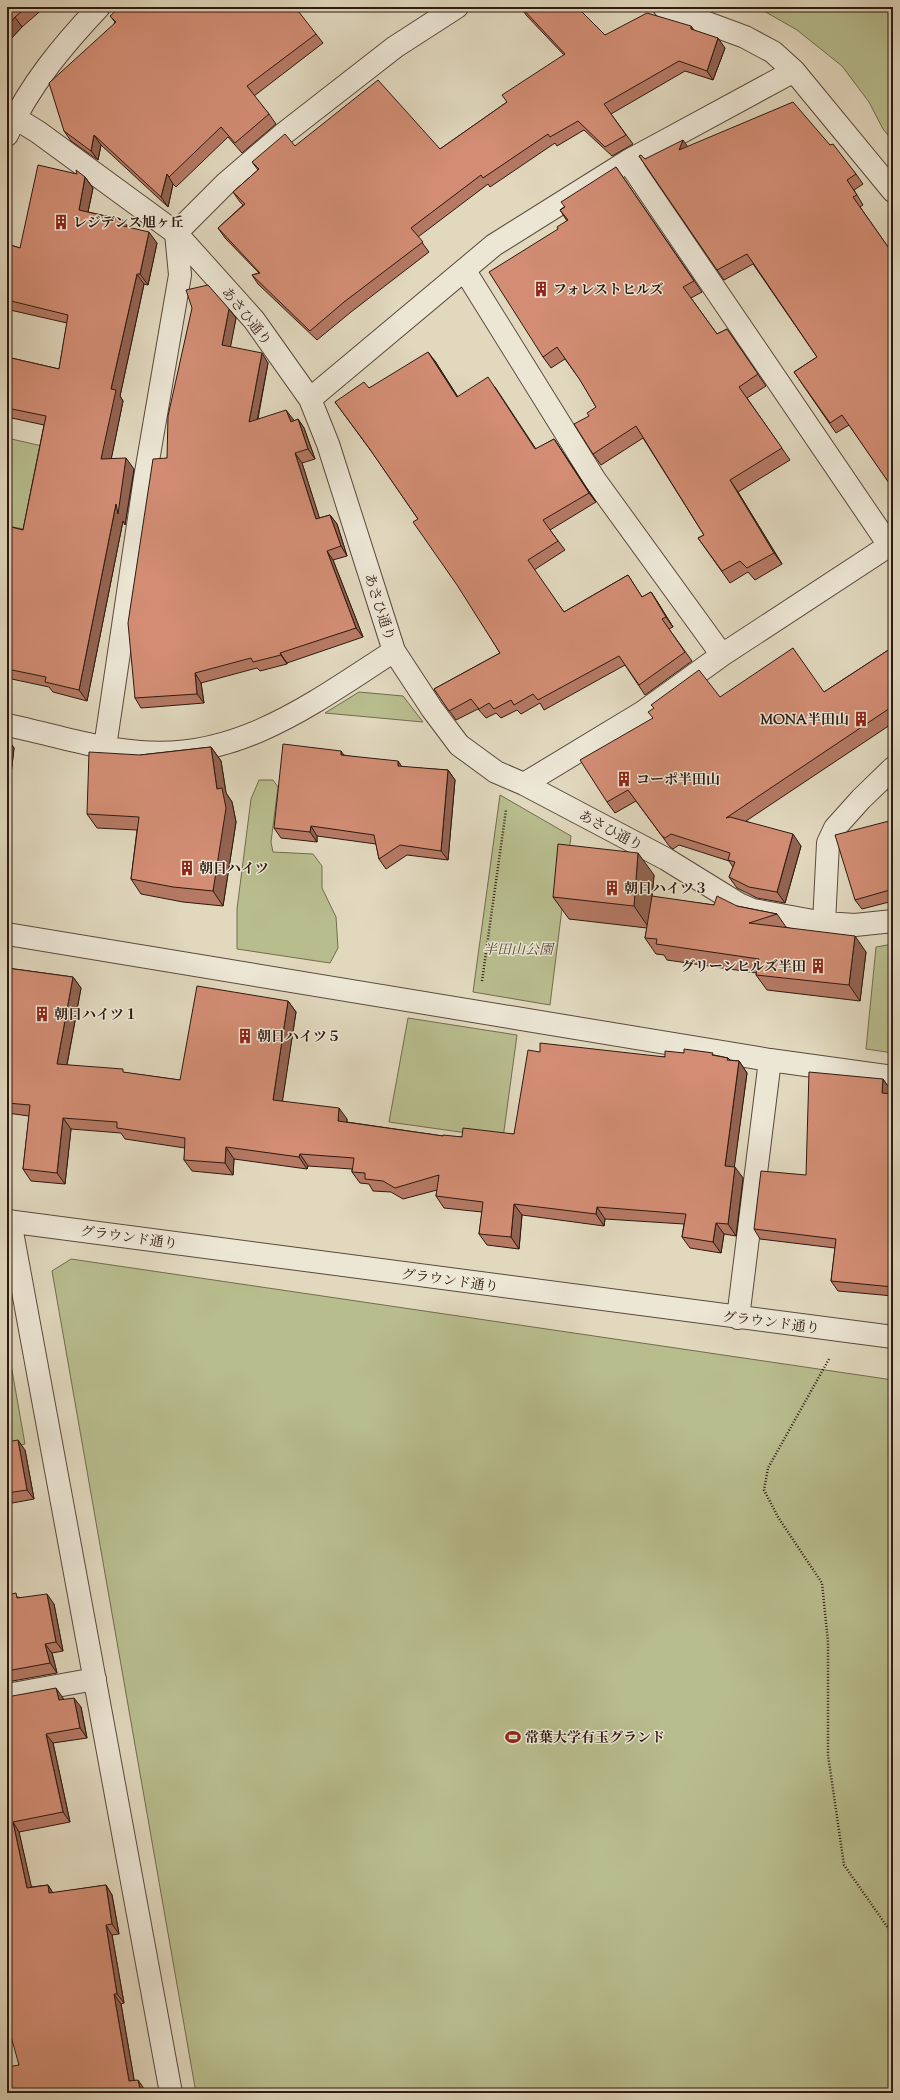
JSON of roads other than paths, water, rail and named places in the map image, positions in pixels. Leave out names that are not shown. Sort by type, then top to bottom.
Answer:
[{"type":"street","points":[[9,121],[33,86],[76,31],[99,7]]},
{"type":"street","points":[[105,746],[145,478],[180,276],[176,233],[226,183],[282,135],[395,48],[458,7]]},
{"type":"street","points":[[664,7],[745,37],[773,52],[794,71],[893,191]]},
{"type":"street","points":[[310,399],[465,271],[494,245],[628,161],[794,71]]},
{"type":"street","name":"あさひ通り","points":[[9,121],[38,132],[176,233],[254,320],[310,399],[328,444],[394,651],[432,710],[459,746],[496,772],[524,784],[666,859],[739,904],[753,910],[824,924],[855,925],[893,921]]},
{"type":"street","points":[[524,784],[643,712],[722,655],[891,544],[628,161]]},
{"type":"street","points":[[465,271],[595,480],[722,655]]},
{"type":"street","points":[[7,725],[140,752],[170,753],[197,750],[232,742],[287,719],[394,651]]},
{"type":"street","points":[[824,924],[828,843],[836,828],[861,799],[893,768]]},
{"type":"street","points":[[7,934],[770,1060],[893,1077]]},
{"type":"street","points":[[738,1318],[770,1060]]},
{"type":"street","points":[[9,1221],[171,2093]]},
{"type":"street","name":"グラウンド通り","points":[[9,1221],[738,1318],[893,1337]]},
{"type":"street","points":[[7,1695],[95,1679]]},
{"type":"place","name":"レジデンス旭ヶ丘","points":[[61,222]]},
{"type":"place","name":"フォレストヒルズ","points":[[541,289]]},
{"type":"place","name":"MONA半田山","points":[[861,719]]},
{"type":"place","name":"コーポ半田山","points":[[624,779]]},
{"type":"place","name":"朝日ハイツ","points":[[187,868]]},
{"type":"place","name":"朝日ハイツ３","points":[[612,888]]},
{"type":"place","name":"グリーンヒルズ半田","points":[[818,966]]},
{"type":"place","name":"朝日ハイツ１","points":[[42,1014]]},
{"type":"place","name":"朝日ハイツ５","points":[[245,1036]]},
{"type":"place","name":"常葉大学有玉グランド","points":[[513,1737]]},
{"type":"park label","name":"半田山公園","points":[[518,949]]}]
